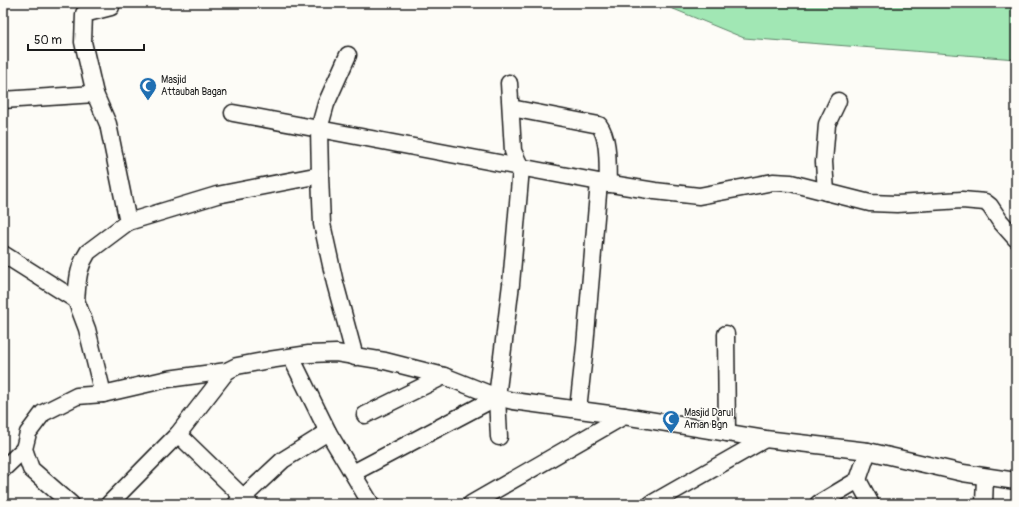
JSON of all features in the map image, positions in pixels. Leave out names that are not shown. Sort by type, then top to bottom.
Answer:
[{"type":"street","points":[[111,7],[84,9],[83,42],[95,94],[108,124],[128,222]]},
{"type":"street","points":[[348,55],[326,104],[319,129],[320,175],[322,224],[335,283],[355,357]]},
{"type":"street","points":[[499,437],[497,397],[511,284],[521,168],[513,151],[509,83]]},
{"type":"street","points":[[3,100],[95,94]]},
{"type":"street","points":[[826,192],[824,162],[827,124],[838,101]]},
{"type":"street","points":[[511,108],[599,125],[604,131],[606,144],[604,183],[578,409]]},
{"type":"street","points":[[233,113],[604,183],[699,196],[773,182],[792,183],[870,203],[897,204],[962,200],[984,202],[990,206],[1000,221],[1016,239]]},
{"type":"street","points":[[103,394],[87,329],[76,300],[79,270],[83,259],[93,248],[128,222],[217,195],[320,175]]},
{"type":"street","points":[[3,254],[76,300]]},
{"type":"street","points":[[726,334],[727,433]]},
{"type":"street","points":[[3,469],[24,449],[28,433],[43,413],[78,396],[103,394],[168,379],[227,371],[237,366],[309,354],[336,353],[385,361],[444,376],[497,397],[765,439],[868,451],[985,476],[1016,481]]},
{"type":"street","points":[[291,357],[328,432],[353,473],[368,502]]},
{"type":"street","points":[[109,504],[178,434],[227,371]]},
{"type":"street","points":[[365,415],[444,376]]},
{"type":"street","points":[[353,473],[497,397]]},
{"type":"street","points":[[471,504],[624,416]]},
{"type":"street","points":[[178,434],[243,502],[283,460],[328,432]]},
{"type":"street","points":[[651,504],[765,439]]},
{"type":"street","points":[[24,449],[31,469],[71,504]]},
{"type":"street","points":[[818,504],[858,480],[868,451]]},
{"type":"street","points":[[984,504],[985,476]]},
{"type":"street","points":[[858,480],[871,504]]},
{"type":"green space","points":[[659,3],[1016,3],[1016,59],[744,38]]},
{"type":"place","name":"Masjid Attaubah Bagan","points":[[148,101]]},
{"type":"place","name":"Masjid Darul Aman Bgn","points":[[671,434]]}]
